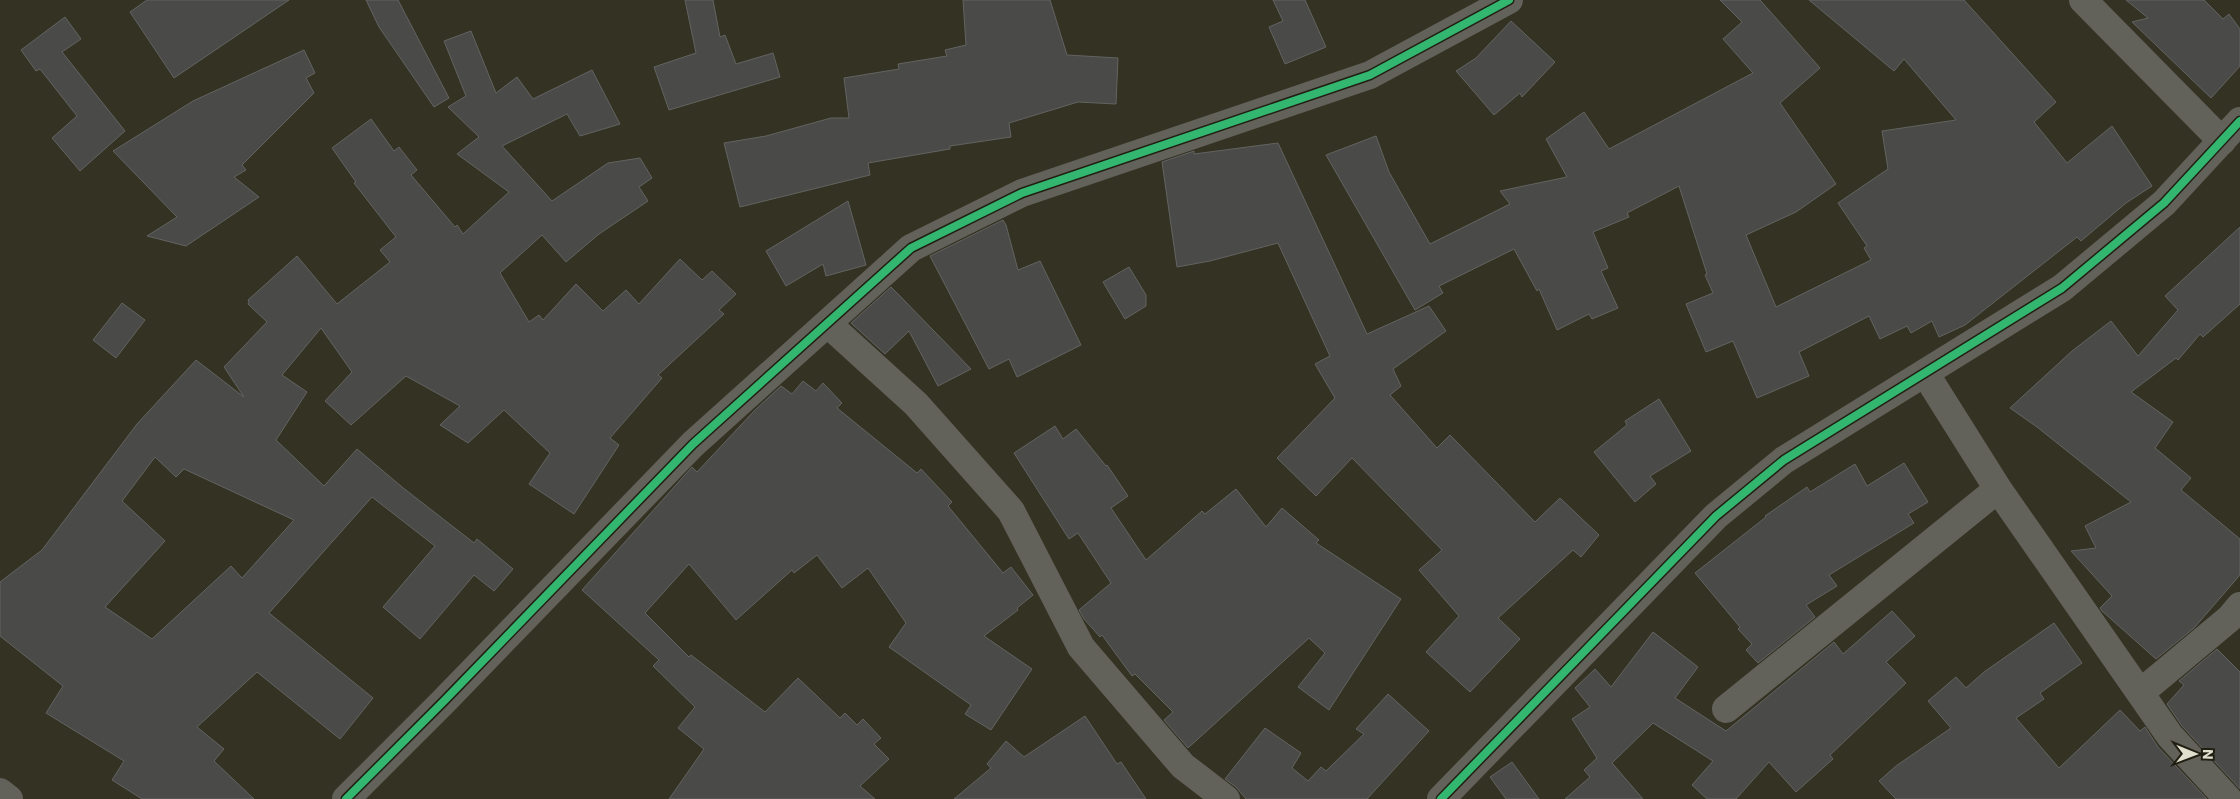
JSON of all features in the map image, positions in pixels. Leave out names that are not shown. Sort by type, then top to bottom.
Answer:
[{"type":"street","points":[[346,799],[444,701],[692,444],[911,248],[1022,193],[1370,75],[1509,0]]},
{"type":"street","points":[[1442,799],[1716,516],[1784,460],[2062,288],[2164,203],[2231,131],[2083,0]]},
{"type":"street","points":[[828,324],[916,404],[1011,511],[1081,648],[1183,766],[1226,799]]},
{"type":"street","points":[[1925,373],[1998,489],[2170,736],[2228,799]]},
{"type":"street","points":[[1726,709],[1998,489]]},
{"type":"street","points":[[2140,693],[2230,618],[2240,606]]},
{"type":"street","points":[[0,792],[8,799]]},
{"type":"building","points":[[147,0],[289,0],[174,78],[130,12]]},
{"type":"building","points":[[366,0],[398,0],[449,98],[434,107],[379,27]]},
{"type":"building","points":[[685,0],[713,0],[720,37],[725,35],[736,64],[773,53],[780,77],[669,110],[654,67],[696,53]]},
{"type":"building","points":[[963,0],[1050,0],[1067,55],[1118,58],[1116,104],[1078,102],[1009,123],[1011,137],[950,146],[950,149],[868,163],[870,175],[740,207],[724,143],[766,136],[831,118],[849,118],[844,78],[899,69],[898,64],[947,56],[945,50],[966,45]]},
{"type":"building","points":[[1273,0],[1305,0],[1326,47],[1285,64],[1269,27],[1283,21]]},
{"type":"building","points":[[1720,0],[1760,0],[1820,68],[1780,103],[1836,184],[1796,212],[1746,235],[1776,307],[1871,260],[1864,248],[1867,246],[1838,203],[1888,169],[1882,131],[1956,120],[1904,59],[1894,71],[1809,0],[1964,0],[2056,102],[2034,122],[2067,163],[2112,126],[2152,186],[2126,203],[2081,241],[2077,237],[1965,325],[1939,337],[1932,321],[1911,333],[1907,326],[1880,339],[1869,316],[1799,352],[1809,376],[1757,398],[1733,341],[1706,352],[1686,304],[1713,293],[1705,275],[1707,274],[1679,186],[1627,213],[1629,217],[1593,232],[1608,268],[1601,271],[1618,308],[1592,319],[1589,314],[1557,330],[1539,289],[1537,291],[1514,249],[1439,286],[1443,293],[1415,310],[1326,155],[1376,136],[1389,172],[1430,244],[1510,204],[1500,191],[1567,177],[1546,139],[1584,112],[1609,149],[1753,73],[1723,39],[1742,22]]},
{"type":"building","points":[[2126,0],[2204,0],[2223,19],[2229,14],[2240,29],[2240,66],[2211,98],[2132,22],[2148,18]]},
{"type":"building","points":[[65,17],[81,39],[62,52],[125,131],[80,171],[52,138],[77,116],[40,69],[36,71],[21,50]]},
{"type":"building","points":[[1511,21],[1555,62],[1522,97],[1520,93],[1494,115],[1456,71],[1476,58]]},
{"type":"building","points":[[471,31],[496,93],[517,77],[533,99],[592,70],[620,124],[580,136],[567,114],[502,146],[552,201],[608,163],[640,158],[652,178],[639,187],[648,201],[599,234],[566,262],[542,235],[500,273],[529,322],[539,315],[543,320],[576,284],[603,311],[626,290],[639,304],[680,259],[702,280],[712,271],[736,294],[719,310],[724,314],[658,375],[662,378],[610,438],[619,445],[574,514],[529,484],[550,453],[504,410],[468,443],[440,425],[460,406],[406,376],[351,425],[325,401],[352,372],[321,328],[282,375],[307,392],[276,440],[324,486],[357,449],[474,543],[477,539],[513,569],[494,591],[474,575],[420,639],[383,607],[435,546],[372,497],[269,613],[373,698],[340,739],[257,672],[197,727],[224,749],[214,761],[254,799],[142,799],[112,780],[124,761],[46,713],[63,686],[0,636],[0,582],[42,550],[137,424],[196,360],[244,397],[224,367],[267,322],[248,304],[248,300],[297,256],[337,304],[390,262],[380,250],[396,237],[354,183],[356,182],[332,148],[371,119],[394,151],[399,147],[417,170],[411,175],[463,234],[509,192],[457,154],[479,137],[448,107],[466,96],[444,41]],"holes":[[[155,457],[176,477],[184,469],[294,520],[242,578],[231,566],[152,639],[105,607],[165,541],[122,501]]]},
{"type":"building","points":[[304,50],[315,73],[306,78],[314,93],[242,165],[246,170],[234,177],[259,197],[186,246],[147,236],[177,217],[113,151],[193,101]]},
{"type":"building","points":[[1278,143],[1367,334],[1429,306],[1446,331],[1393,369],[1401,386],[1390,395],[1437,448],[1450,435],[1535,522],[1560,498],[1599,535],[1581,557],[1573,550],[1498,618],[1520,639],[1470,692],[1426,652],[1459,616],[1419,570],[1442,550],[1352,458],[1316,496],[1277,458],[1335,398],[1315,364],[1330,356],[1278,243],[1210,261],[1177,267],[1162,162],[1194,151],[1194,154]]},
{"type":"building","points":[[848,201],[866,265],[826,276],[823,264],[786,286],[766,251]]},
{"type":"building","points":[[1003,220],[1018,270],[1040,261],[1081,345],[1017,377],[1009,359],[989,369],[930,256]]},
{"type":"building","points":[[2240,227],[2240,304],[2203,337],[2200,334],[2178,360],[2176,358],[2131,392],[2173,422],[2155,448],[2191,478],[2181,490],[2240,539],[2240,575],[2194,628],[2156,659],[2102,611],[2100,608],[2112,596],[2071,551],[2096,548],[2085,526],[2131,502],[2037,427],[2010,408],[2072,351],[2111,321],[2138,356],[2178,310],[2165,296]]},
{"type":"building","points":[[1129,267],[1146,295],[1146,306],[1125,319],[1103,282]]},
{"type":"building","points":[[891,287],[971,369],[938,386],[909,331],[885,354],[851,323]]},
{"type":"building","points":[[122,303],[145,320],[116,358],[93,340]]},
{"type":"building","points":[[803,381],[816,391],[823,383],[842,403],[837,408],[917,473],[921,469],[952,502],[948,506],[1003,573],[1011,567],[1033,595],[1017,608],[1018,610],[984,636],[1032,669],[991,730],[965,714],[971,705],[889,647],[906,623],[868,568],[842,588],[817,555],[794,573],[792,570],[736,620],[689,564],[645,613],[689,657],[691,655],[765,712],[798,678],[840,718],[845,713],[857,725],[863,719],[881,738],[874,744],[889,759],[860,786],[875,799],[669,799],[704,749],[678,728],[695,707],[653,666],[659,660],[582,590],[692,467],[697,472],[755,410],[781,386],[792,394]]},
{"type":"building","points":[[1659,399],[1691,451],[1650,476],[1656,484],[1635,502],[1594,452],[1627,425],[1625,421]]},
{"type":"building","points":[[1055,426],[1063,439],[1076,429],[1107,465],[1128,496],[1111,508],[1146,560],[1202,511],[1205,514],[1236,489],[1266,527],[1282,508],[1319,540],[1316,543],[1401,599],[1329,710],[1298,687],[1325,653],[1309,638],[1188,748],[1164,720],[1173,712],[1135,674],[1132,676],[1102,635],[1100,637],[1084,619],[1079,610],[1111,583],[1078,533],[1069,539],[1014,453]]},
{"type":"building","points":[[1904,463],[1928,502],[1908,514],[1914,523],[1829,575],[1837,586],[1806,605],[1815,617],[1758,663],[1746,650],[1752,644],[1738,629],[1740,627],[1695,573],[1765,516],[1807,487],[1810,492],[1855,464],[1867,486]]},
{"type":"building","points":[[1892,611],[1915,636],[1886,662],[1906,683],[1830,755],[1833,759],[1796,792],[1769,762],[1736,799],[1707,799],[1692,785],[1713,761],[1653,723],[1612,763],[1643,799],[1565,799],[1590,777],[1584,770],[1597,758],[1572,719],[1590,707],[1575,688],[1595,669],[1611,687],[1653,632],[1698,667],[1675,698],[1726,731],[1834,642],[1843,654]]},
{"type":"building","points":[[2054,623],[2082,663],[2040,693],[2044,699],[2016,718],[2059,768],[2120,710],[2140,731],[2145,727],[2158,747],[2207,799],[1896,799],[1879,781],[1896,766],[1951,728],[1928,701],[1956,677],[1966,688],[1984,672]]},
{"type":"building","points":[[2217,649],[2240,672],[2240,789],[2182,726],[2167,704],[2184,685],[2179,681]]},
{"type":"building","points":[[1388,694],[1429,731],[1367,799],[1246,799],[1236,787],[1225,779],[1265,728],[1301,753],[1292,768],[1308,781],[1321,767],[1326,771],[1364,734],[1356,729]]},
{"type":"building","points":[[1085,716],[1117,764],[1121,762],[1146,799],[954,799],[991,768],[987,764],[1006,741],[1024,757]]},
{"type":"building","points":[[1512,762],[1539,799],[1506,799],[1490,777]]},
{"type":"cycle path","points":[[346,799],[444,701],[693,444],[911,248],[1022,193],[1370,75],[1509,0]]},
{"type":"cycle path","points":[[1441,799],[1716,516],[1784,460],[2062,288],[2164,203],[2240,121]]}]
